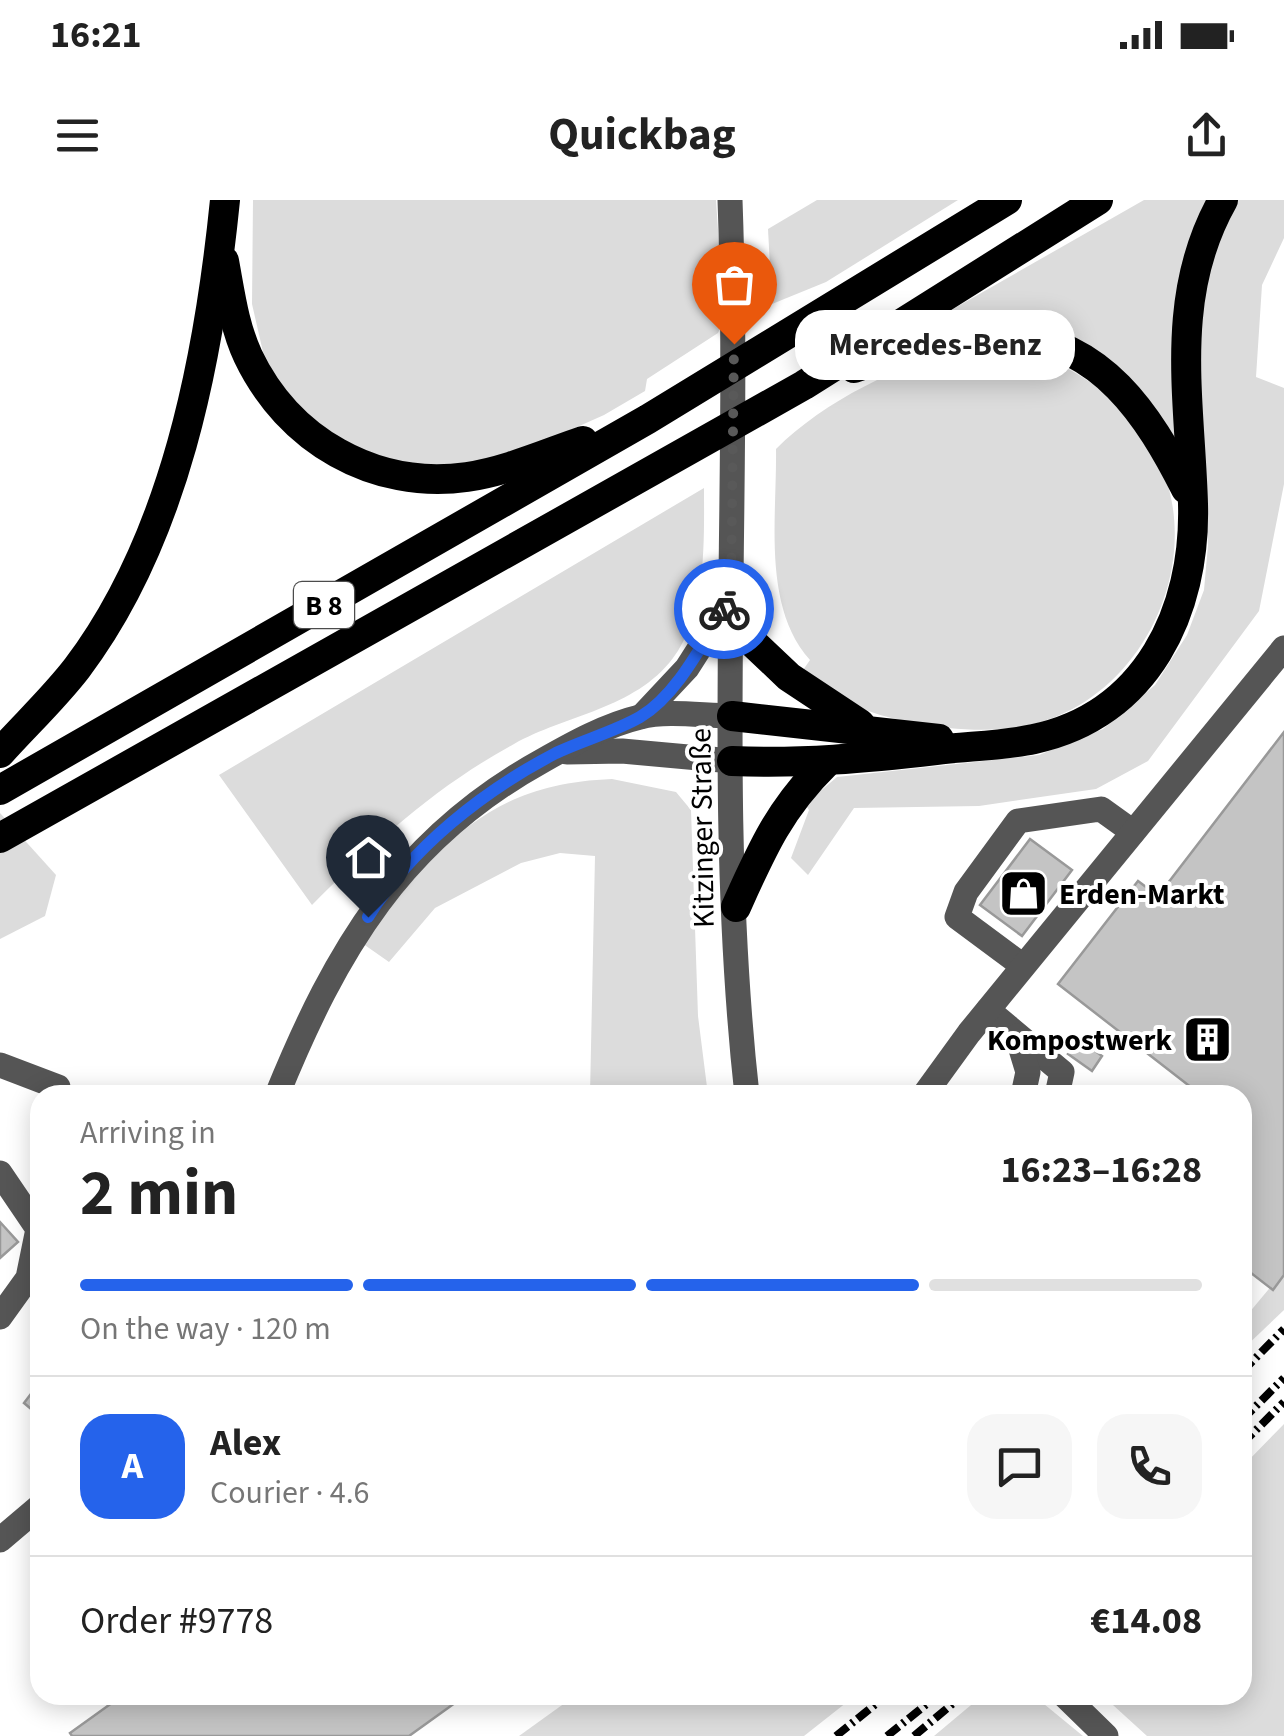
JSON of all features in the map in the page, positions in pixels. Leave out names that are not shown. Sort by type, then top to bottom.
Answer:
[{"type":"highway","points":[[0,753],[77,668],[124,594],[154,525],[172,473],[221,241],[225,200]]},
{"type":"highway","name":"B 8","points":[[0,790],[648,419],[1007,200]]},
{"type":"highway","name":"B 8","points":[[0,838],[804,385],[1098,200]]},
{"type":"highway","points":[[732,760],[826,763],[1036,739],[1100,714],[1145,672],[1175,623],[1193,564],[1183,356],[1190,289],[1210,222],[1223,200]]},
{"type":"highway","points":[[221,241],[234,317],[249,358],[307,434],[341,458],[376,471],[462,478],[494,472],[648,419]]},
{"type":"highway","points":[[804,385],[915,347],[976,332],[1027,336],[1066,348],[1118,382],[1153,425],[1193,503]]},
{"type":"highway","points":[[731,610],[788,677],[867,728]]},
{"type":"highway","points":[[732,716],[867,728],[977,745]]},
{"type":"highway","points":[[736,907],[768,836],[792,796],[826,763]]},
{"type":"street","name":"Kitzinger Straße","points":[[730,200],[734,310],[732,760],[745,1085]]},
{"type":"street","points":[[281,1085],[330,976],[387,887],[448,825],[512,778],[557,753],[642,716],[687,668],[731,610]]},
{"type":"street","points":[[932,1085],[1023,966],[1284,648]]},
{"type":"street","points":[[642,716],[732,716]]},
{"type":"street","points":[[557,753],[622,751],[732,760]]},
{"type":"street","points":[[1023,966],[958,917],[966,892],[1018,821],[1101,809],[1133,832]]},
{"type":"street","points":[[988,1010],[1062,1072],[1060,1085]]},
{"type":"street","points":[[1017,1036],[1028,1072],[1025,1085]]},
{"type":"street","points":[[0,1065],[53,1085]]},
{"type":"street","points":[[0,1173],[30,1216]]},
{"type":"street","points":[[0,1316],[28,1278],[30,1268]]},
{"type":"street","points":[[0,1540],[30,1514]]},
{"type":"street","points":[[1074,1705],[1106,1736]]},
{"type":"shaded area","points":[[253,200],[716,200],[724,319],[718,333],[647,379],[645,391],[604,415],[505,459],[405,470],[316,428],[280,385],[263,352],[252,304]]},
{"type":"shaded area","points":[[817,200],[958,200],[826,282],[772,304],[768,229]]},
{"type":"shaded area","points":[[1144,200],[1213,200],[1184,463],[1122,379],[976,326],[918,329]]},
{"type":"shaded area","points":[[1231,200],[1284,200],[1284,238],[1262,285],[1256,377],[1284,388],[1284,484],[1259,611],[1148,761],[1096,789],[979,806],[854,808],[808,875],[791,858],[809,810],[805,804],[837,777],[1039,755],[1103,729],[1155,685],[1187,635],[1204,590],[1208,545],[1194,355],[1202,290]]},
{"type":"shaded area","points":[[968,348],[1038,357],[1098,388],[1155,453],[1170,494],[1175,537],[1169,580],[1155,621],[1132,658],[1102,689],[1066,712],[1005,729],[937,727],[892,718],[846,702],[801,673],[810,660],[785,614],[775,560],[776,449],[817,415],[865,386],[916,363]]},
{"type":"shaded area","points":[[704,488],[698,598],[684,640],[673,658],[639,689],[534,734],[458,778],[383,838],[312,905],[219,775]]},
{"type":"shaded area","points":[[612,779],[676,792],[691,810],[698,1016],[707,1085],[590,1085],[595,856],[560,853],[521,863],[435,908],[389,962],[359,941],[414,878],[466,828],[528,794]]},
{"type":"shaded area","points":[[0,813],[56,875],[45,916],[0,939]]},
{"type":"shaded area","points":[[1284,1271],[1284,1310],[1252,1340],[1252,1309]]},
{"type":"shaded area","points":[[1284,1424],[1284,1736],[1147,1736],[1113,1705],[1252,1705],[1252,1457]]},
{"type":"shaded area","points":[[562,1705],[843,1705],[804,1736],[519,1736]]},
{"type":"shaded area","points":[[971,1705],[1045,1705],[1083,1736],[934,1736]]},
{"type":"building","name":"Kompostwerk","points":[[1284,732],[1284,1275],[1273,1290],[1252,1274],[1252,1085],[1188,1085],[1058,984],[1138,881],[1158,896]]},
{"type":"building","points":[[1030,839],[1072,870],[1022,936],[980,905]]},
{"type":"building","points":[[1079,1039],[1102,1056],[1092,1071],[1068,1054]]},
{"type":"building","points":[[0,1222],[18,1242],[0,1258]]},
{"type":"building","points":[[109,1705],[452,1705],[409,1736],[70,1733]]},
{"type":"railway","points":[[1252,1362],[1284,1329]]},
{"type":"railway","points":[[1252,1410],[1284,1378]]},
{"type":"railway","points":[[1252,1434],[1284,1402]]},
{"type":"railway","points":[[836,1736],[875,1705]]},
{"type":"railway","points":[[887,1736],[926,1705]]},
{"type":"railway","points":[[914,1736],[951,1705]]},
{"type":"way so far","points":[[724,609],[731,600],[734,344]]},
{"type":"place","name":"Mercedes-Benz","points":[[734,344]]},
{"type":"place","name":"Erden-Markt","points":[[1024,894]]},
{"type":"place","name":"Kompostwerk","points":[[1207,1040]]},
{"type":"route","points":[[368,917],[387,887],[448,825],[512,778],[603,731],[642,716],[687,668],[724,609]]}]
